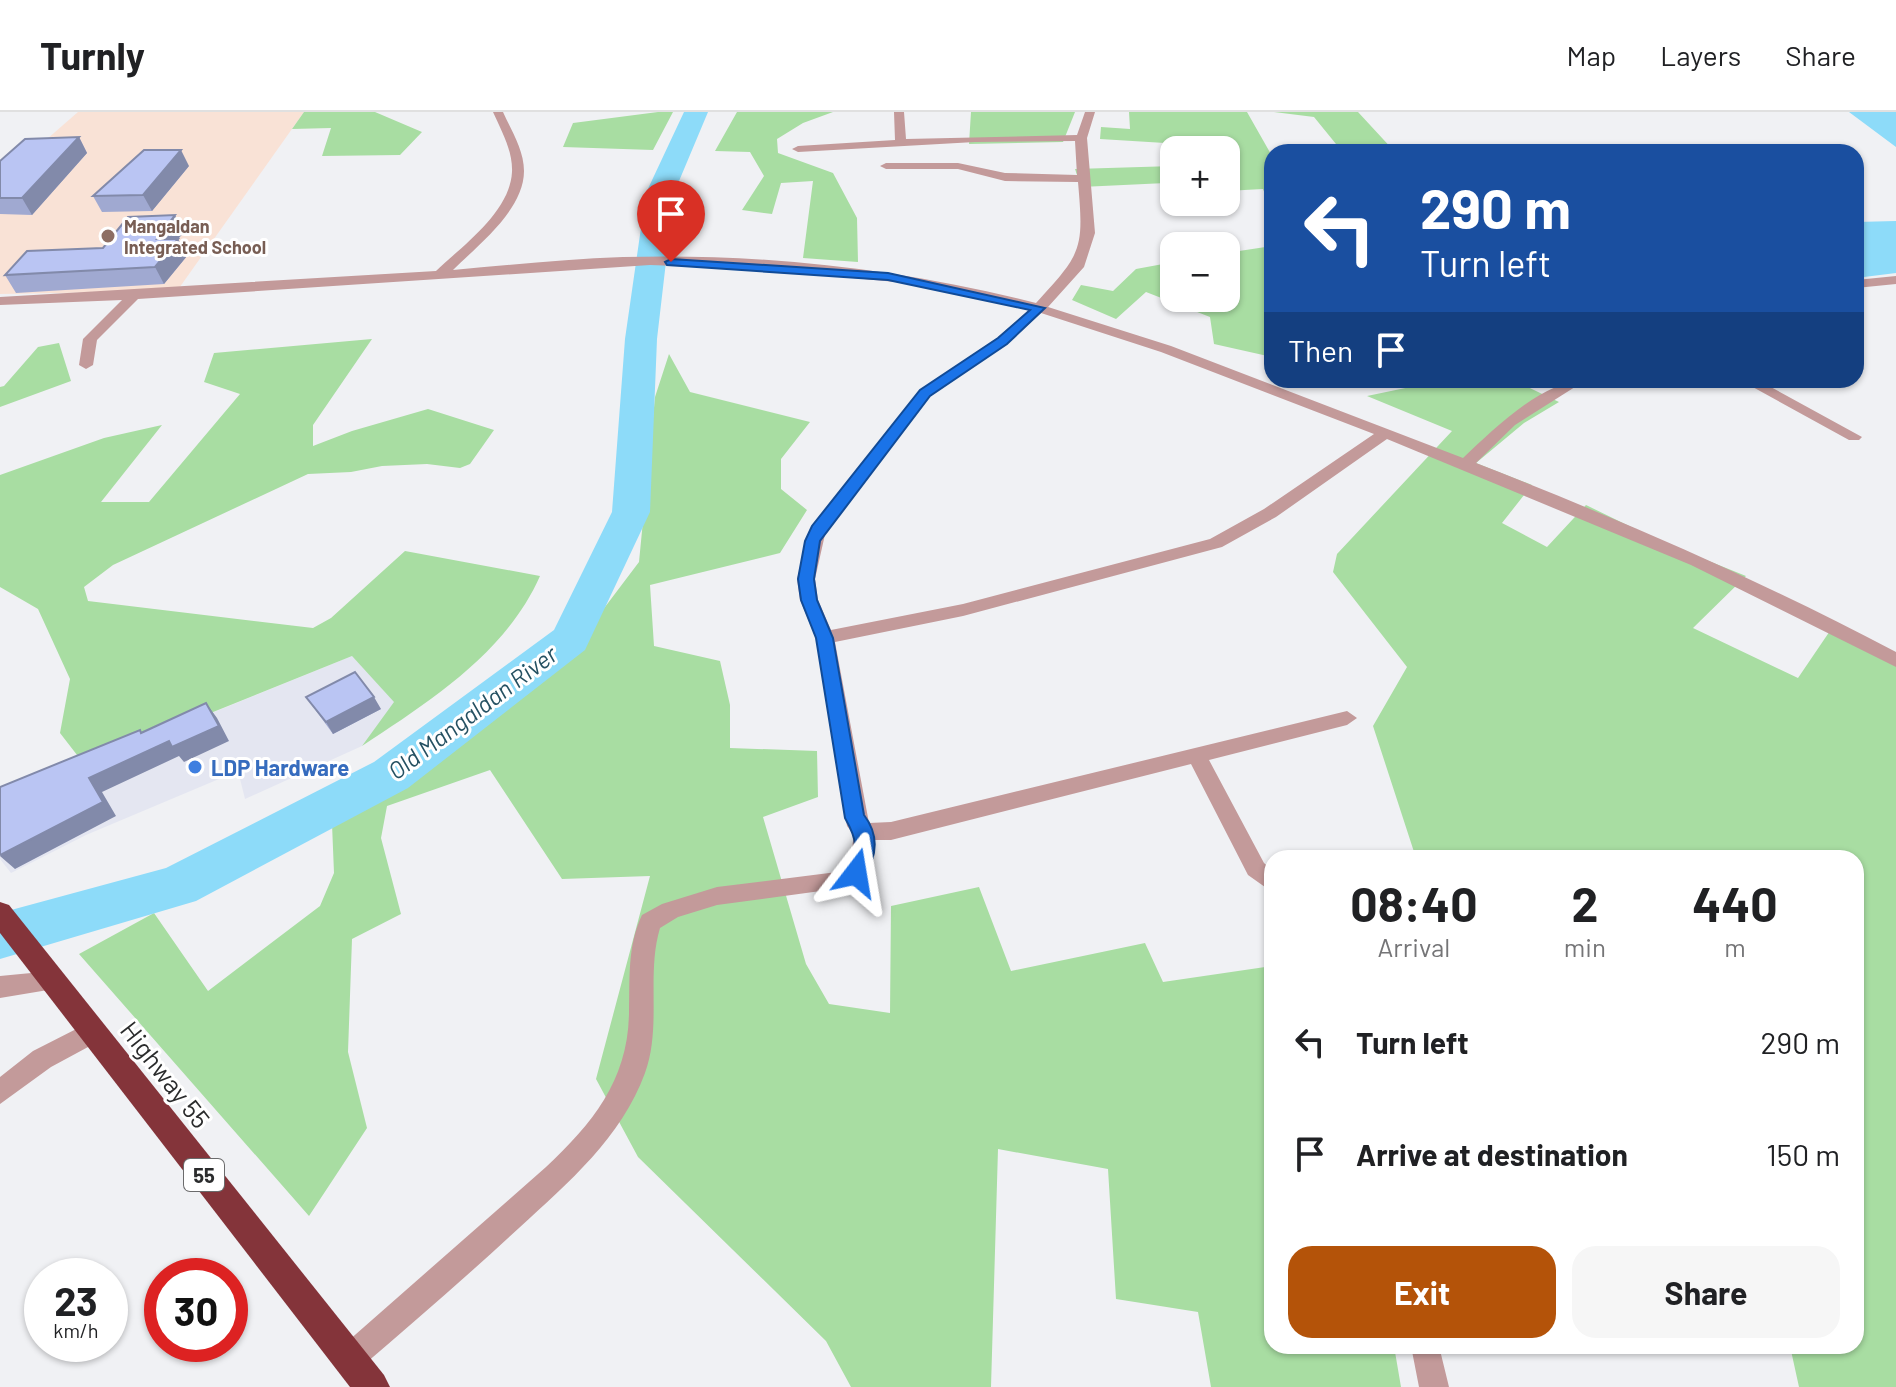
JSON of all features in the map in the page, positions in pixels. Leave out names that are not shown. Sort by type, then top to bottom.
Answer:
[{"type":"highway","name":"Highway 55","points":[[0,913],[372,1387]]},
{"type":"street","points":[[440,275],[498,214],[515,189],[518,174],[515,151],[498,112]]},
{"type":"street","points":[[899,112],[901,144]]},
{"type":"street","points":[[1090,112],[1081,138],[1090,213],[1085,249],[1077,267],[1039,308],[1002,341],[925,393],[818,529],[806,579],[809,600],[825,638],[858,826],[865,832],[891,831],[1198,758],[1347,718]]},
{"type":"street","points":[[798,149],[994,136],[1081,138]]},
{"type":"street","points":[[886,166],[958,166],[1005,177],[1084,179]]},
{"type":"street","points":[[0,301],[132,297],[626,261],[694,263],[888,276],[1039,308],[1264,385]]},
{"type":"street","points":[[1864,283],[1896,280]]},
{"type":"street","points":[[86,365],[90,339],[132,297]]},
{"type":"street","points":[[1270,388],[1466,464],[1690,558],[1826,622],[1896,660]]},
{"type":"street","points":[[1466,464],[1510,422],[1566,388]]},
{"type":"street","points":[[1762,388],[1854,437]]},
{"type":"street","points":[[825,638],[963,610],[1216,543],[1270,513],[1385,433]]},
{"type":"street","points":[[1198,758],[1256,869],[1264,876]]},
{"type":"street","points":[[349,1359],[468,1258],[588,1146],[615,1111],[634,1071],[643,1030],[641,961],[650,922],[670,908],[697,900],[842,881],[856,873],[864,861],[865,832]]},
{"type":"street","points":[[0,987],[44,972]]},
{"type":"street","points":[[0,1092],[42,1059],[92,1032]]},
{"type":"street","points":[[1427,1354],[1434,1387]]},
{"type":"shaded area","name":"Mangaldan Integrated School","points":[[78,112],[304,112],[177,291],[0,294],[0,180]]},
{"type":"shaded area","name":"LDP Hardware","points":[[352,656],[395,702],[362,746],[245,799],[238,771],[86,835],[11,873],[0,859],[0,799]]},
{"type":"green space","points":[[304,112],[375,112],[422,132],[400,155],[322,156],[331,128],[292,129]]},
{"type":"green space","points":[[673,112],[653,150],[563,147],[573,123]]},
{"type":"green space","points":[[737,112],[833,112],[803,123],[777,139],[778,153],[833,173],[857,218],[858,262],[803,258],[813,181],[781,183],[772,214],[742,210],[764,176],[750,152],[715,151]]},
{"type":"green space","points":[[971,112],[1075,112],[1063,142],[969,144]]},
{"type":"green space","points":[[1129,112],[1247,112],[1265,144],[1264,192],[1263,189],[1240,190],[1240,136],[1160,136],[1160,143],[1100,139],[1101,127],[1130,129]]},
{"type":"green space","points":[[1274,112],[1358,112],[1388,144],[1336,144],[1314,117]]},
{"type":"green space","points":[[1160,166],[1160,183],[1081,187],[1075,169]]},
{"type":"green space","points":[[1264,247],[1264,355],[1214,344],[1210,317],[1197,312],[1240,312],[1240,251]]},
{"type":"green space","points":[[1160,265],[1160,297],[1146,292],[1116,319],[1072,300],[1081,285],[1113,291],[1136,269]]},
{"type":"green space","points":[[372,339],[313,425],[313,446],[428,409],[494,430],[470,464],[460,468],[427,464],[382,466],[351,472],[308,474],[113,565],[84,587],[88,601],[313,628],[331,618],[405,551],[540,576],[525,604],[487,652],[464,673],[362,746],[394,702],[352,656],[84,764],[60,733],[70,679],[38,609],[0,587],[0,475],[104,438],[162,425],[101,502],[149,502],[240,394],[204,382],[214,353]]},
{"type":"green space","points":[[59,343],[71,381],[0,407],[0,387],[38,347]]},
{"type":"green space","points":[[669,354],[690,392],[810,422],[781,459],[781,489],[807,510],[780,553],[650,585],[654,646],[720,661],[730,705],[730,748],[817,751],[818,797],[763,817],[806,964],[829,1004],[890,1013],[891,906],[979,887],[1011,971],[1145,943],[1163,982],[1264,967],[1264,1354],[1395,1354],[1401,1387],[1211,1387],[1198,1312],[1116,1299],[1108,1169],[998,1149],[991,1387],[851,1387],[826,1341],[638,1157],[596,1079],[650,876],[562,879],[490,770],[387,806],[381,838],[401,914],[352,939],[348,1052],[367,1128],[309,1216],[79,954],[154,913],[208,991],[320,906],[334,873],[332,824],[442,752],[574,648],[639,562],[655,397]]},
{"type":"green space","points":[[1405,388],[1530,388],[1559,402],[1524,423],[1476,463],[1532,485],[1502,523],[1547,547],[1586,505],[1664,543],[1746,576],[1693,628],[1798,678],[1836,622],[1896,655],[1896,1387],[1799,1387],[1792,1354],[1864,1354],[1864,850],[1413,850],[1373,726],[1407,667],[1333,572],[1337,554],[1452,431],[1367,396]]},
{"type":"water","points":[[1849,112],[1896,112],[1896,147]]},
{"type":"water","points":[[1896,221],[1896,273],[1864,277],[1864,222]]},
{"type":"building","points":[[79,137],[22,198],[0,198],[0,161],[25,139]]},
{"type":"building","points":[[144,150],[181,150],[143,195],[93,196]]},
{"type":"building","points":[[175,215],[157,239],[178,239],[155,267],[5,275],[27,251],[103,248],[128,217]]},
{"type":"building","points":[[355,672],[374,697],[326,722],[306,697]]},
{"type":"building","points":[[206,703],[219,726],[172,747],[169,741],[89,778],[103,802],[0,855],[0,787],[140,730],[141,733]]},
{"type":"waterway","name":"Old Mangaldan River","points":[[0,936],[178,886],[391,775],[570,639],[631,512],[641,339],[660,193],[696,112]]},
{"type":"place","name":"Mangaldan Integrated School","points":[[108,236]]},
{"type":"place","name":"LDP Hardware","points":[[195,767]]},
{"type":"route","points":[[671,262],[888,276],[1039,308],[1002,341],[915,403],[873,464],[818,529],[812,541],[806,579],[809,600],[825,638],[851,799],[858,826],[865,832],[864,861],[856,873]]}]
